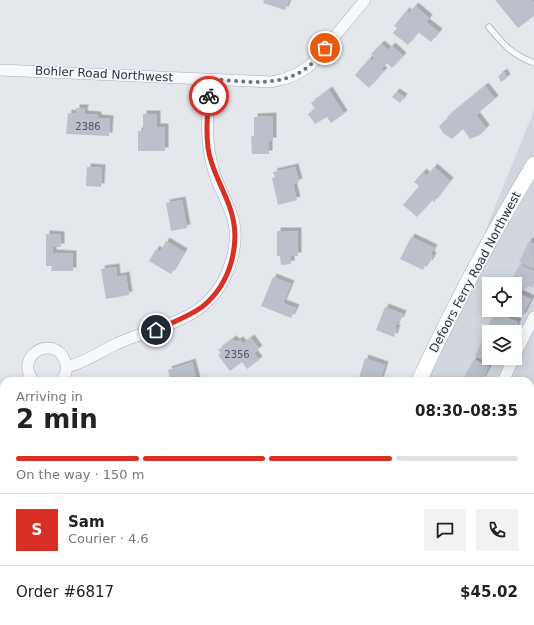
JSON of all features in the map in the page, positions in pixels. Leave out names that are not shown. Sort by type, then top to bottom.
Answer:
[{"type":"street","name":"Bohler Road Northwest","points":[[0,70],[271,82],[297,74],[308,67],[365,0]]},
{"type":"street","points":[[67,367],[81,364],[116,344],[156,330],[191,314],[211,298],[220,288],[226,277],[234,253],[235,230],[230,208],[215,174],[208,149],[206,124],[210,79]]},
{"type":"street","name":"Defoors Ferry Road Northwest","points":[[421,377],[437,341],[504,215],[534,164]]},
{"type":"street","points":[[522,341],[534,317]]},
{"type":"street","points":[[31,377],[29,375],[28,364],[33,354],[40,349],[48,348],[57,350],[62,354],[66,361],[67,367],[63,377]]},
{"type":"street","points":[[505,377],[511,365]]},
{"type":"lane","points":[[489,27],[506,48],[520,57],[534,63]]},
{"type":"shaded area","points":[[534,110],[534,377],[427,377]]},
{"type":"building","points":[[264,0],[289,0],[285,10],[263,3]]},
{"type":"building","points":[[495,0],[532,0],[534,3],[534,16],[518,28]]},
{"type":"building","points":[[415,6],[429,18],[426,22],[439,32],[431,42],[418,32],[408,45],[393,33],[397,28],[394,26],[406,11],[409,13]]},
{"type":"building","points":[[381,44],[388,50],[392,46],[403,56],[392,68],[387,63],[381,69],[384,71],[369,88],[355,75],[369,59],[372,61],[375,57],[371,54]]},
{"type":"building","points":[[504,72],[507,78],[501,82],[498,76]]},
{"type":"building","points":[[485,86],[495,99],[476,115],[486,128],[480,135],[470,139],[463,129],[452,139],[443,133],[439,126],[448,119],[447,117]]},
{"type":"building","points":[[329,90],[344,114],[331,123],[327,117],[315,124],[308,114],[315,109],[311,103]]},
{"type":"building","points":[[396,92],[404,97],[400,103],[392,97]]},
{"type":"building","points":[[76,108],[85,108],[84,114],[98,115],[98,118],[110,119],[109,136],[66,134],[68,113],[76,114]]},
{"type":"building","points":[[143,114],[157,114],[157,127],[165,127],[165,151],[138,151],[138,131],[143,131]]},
{"type":"building","points":[[273,116],[273,141],[269,141],[269,154],[252,154],[251,136],[254,136],[254,117]]},
{"type":"building","points":[[87,167],[102,168],[101,187],[86,186]]},
{"type":"building","points":[[295,167],[299,182],[293,184],[297,200],[278,205],[272,178],[275,177],[273,172]]},
{"type":"building","points":[[434,167],[450,181],[434,202],[432,200],[417,217],[403,205],[419,186],[414,182],[423,172],[427,176]]},
{"type":"building","points":[[182,200],[187,228],[171,231],[166,203]]},
{"type":"building","points":[[277,231],[298,231],[298,256],[291,256],[291,264],[281,265],[280,256],[277,256]]},
{"type":"building","points":[[46,234],[61,235],[61,247],[53,247],[53,253],[73,254],[73,271],[51,271],[52,266],[46,266]]},
{"type":"building","points":[[411,237],[434,248],[431,254],[433,256],[429,264],[427,262],[423,270],[400,259]]},
{"type":"building","points":[[166,241],[184,252],[171,274],[149,261],[156,249],[160,252]]},
{"type":"building","points":[[529,241],[534,244],[533,269],[519,262]]},
{"type":"building","points":[[520,264],[534,271],[533,288],[526,285],[522,290],[522,277],[514,277]]},
{"type":"building","points":[[116,267],[117,277],[126,275],[129,295],[106,299],[101,269]]},
{"type":"building","points":[[273,277],[291,284],[283,303],[296,308],[291,318],[261,306]]},
{"type":"building","points":[[522,294],[531,299],[522,317]]},
{"type":"building","points":[[385,307],[403,314],[400,321],[398,320],[394,337],[376,330]]},
{"type":"building","points":[[493,317],[506,317],[518,322],[517,325],[489,325]]},
{"type":"building","points":[[251,338],[259,349],[254,353],[259,360],[247,369],[242,362],[230,371],[218,355],[221,353],[218,350],[233,339],[236,342],[240,340],[243,344]]},
{"type":"building","points":[[482,341],[482,359],[475,356]]},
{"type":"building","points":[[365,358],[385,365],[381,377],[359,377]]},
{"type":"building","points":[[474,359],[482,363],[482,365],[489,367],[484,377],[464,377]]},
{"type":"building","points":[[192,362],[196,377],[170,377],[168,370]]},
{"type":"way so far","points":[[209,96],[210,79],[271,82],[284,79],[297,74],[308,67],[325,48]]},
{"type":"route","points":[[156,330],[191,314],[202,307],[220,288],[226,277],[234,253],[235,230],[230,208],[215,174],[208,149],[206,124],[209,96]]}]
